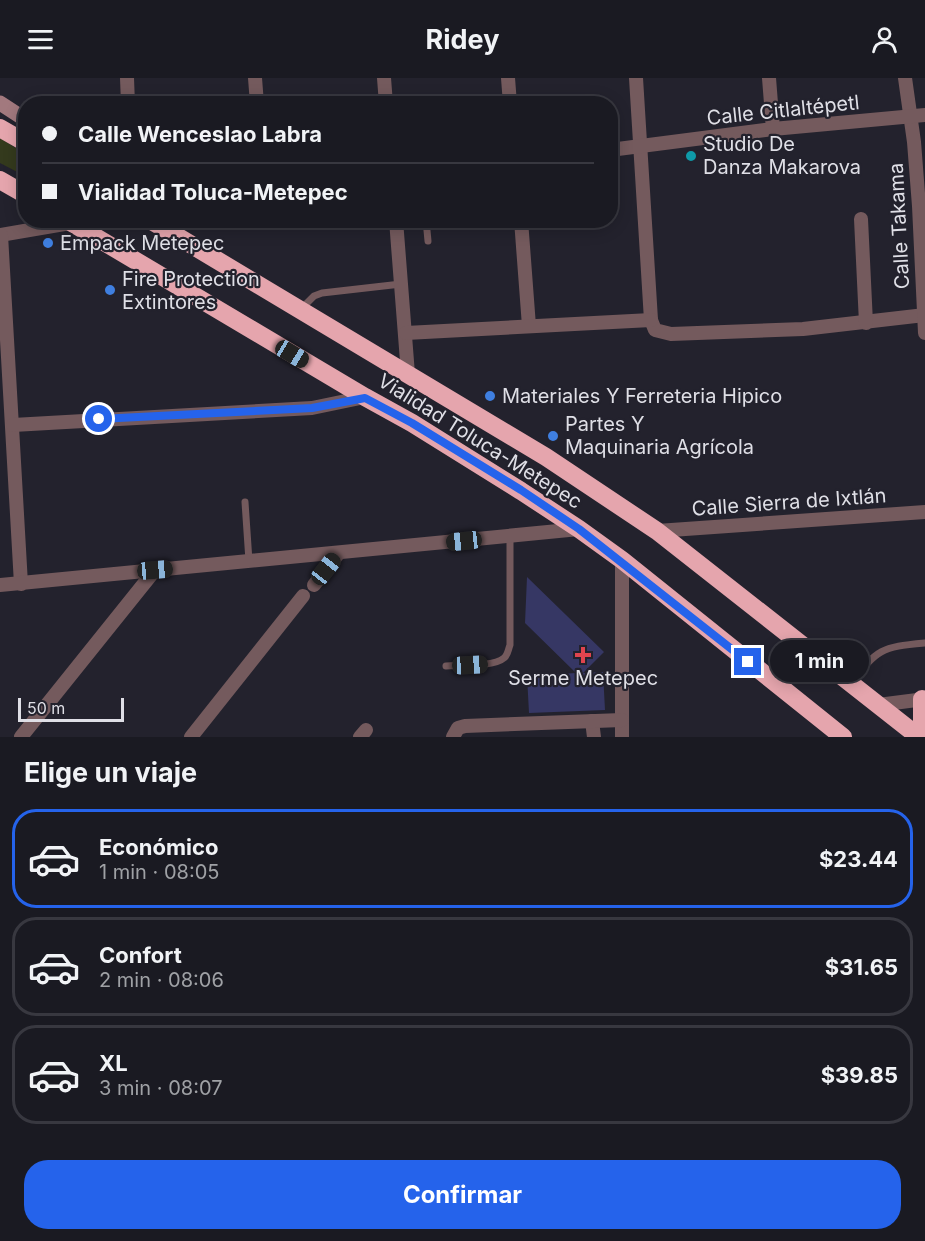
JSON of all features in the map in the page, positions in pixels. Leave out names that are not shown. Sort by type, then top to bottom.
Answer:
[{"type":"highway","points":[[0,128],[18,138]]},
{"type":"highway","points":[[0,180],[18,190]]},
{"type":"highway","name":"Vialidad Toluca-Metepec","points":[[85,228],[521,490],[621,560],[822,728],[843,737]]},
{"type":"highway","name":"Vialidad Toluca-Metepec","points":[[163,228],[546,456],[657,531],[919,737]]},
{"type":"highway","points":[[924,699],[922,723],[925,737]]},
{"type":"main road","points":[[0,103],[18,115]]},
{"type":"street","points":[[127,78],[128,96]]},
{"type":"street","points":[[255,78],[256,96]]},
{"type":"street","points":[[384,78],[385,96]]},
{"type":"street","points":[[508,78],[509,96]]},
{"type":"street","points":[[636,78],[653,325]]},
{"type":"street","points":[[769,78],[773,129]]},
{"type":"street","name":"Calle Takama","points":[[905,78],[914,142],[925,333]]},
{"type":"street","name":"Calle Citlaltépetl","points":[[618,149],[773,129],[925,115]]},
{"type":"street","points":[[861,219],[866,322]]},
{"type":"street","points":[[21,584],[0,235],[36,228]]},
{"type":"street","points":[[397,228],[408,374]]},
{"type":"street","points":[[522,228],[529,326]]},
{"type":"street","points":[[406,333],[529,326],[653,325],[662,333],[671,334],[803,328],[925,315]]},
{"type":"street","points":[[13,425],[312,408],[365,398]]},
{"type":"street","name":"Calle Sierra de Ixtlán","points":[[657,531],[925,512]]},
{"type":"street","points":[[0,585],[579,529]]},
{"type":"street","points":[[314,585],[338,554]]},
{"type":"street","points":[[621,560],[622,737]]},
{"type":"street","points":[[21,737],[155,570]]},
{"type":"street","points":[[191,737],[303,596]]},
{"type":"street","points":[[878,705],[924,699]]},
{"type":"street","points":[[453,737],[458,729],[465,726],[524,730],[592,721],[622,720]]},
{"type":"street","points":[[592,721],[594,737]]},
{"type":"lane","points":[[427,228],[428,241]]},
{"type":"lane","points":[[300,311],[314,296],[322,293],[401,284]]},
{"type":"lane","points":[[245,502],[249,561]]},
{"type":"lane","points":[[446,666],[494,664],[507,654],[510,645],[510,536]]},
{"type":"lane","points":[[850,684],[869,659],[883,649],[925,643]]},
{"type":"green space","points":[[0,138],[18,150],[18,172],[0,163]]},
{"type":"building","points":[[527,577],[604,652],[583,673],[603,672],[605,710],[529,713],[527,676],[576,673],[525,623]]},
{"type":"place","name":"Studio De Danza Makarova","points":[[691,156]]},
{"type":"place","name":"Empack Metepec","points":[[48,243]]},
{"type":"place","name":"Fire Protection Extintores","points":[[110,290]]},
{"type":"place","name":"Materiales Y Ferreteria Hipico","points":[[490,396]]},
{"type":"place","name":"Partes Y Maquinaria Agrícola","points":[[553,436]]},
{"type":"place","name":"Serme Metepec","points":[[583,655]]},
{"type":"route","points":[[99,419],[312,408],[365,398],[412,423],[521,490],[579,529],[748,662]]}]
